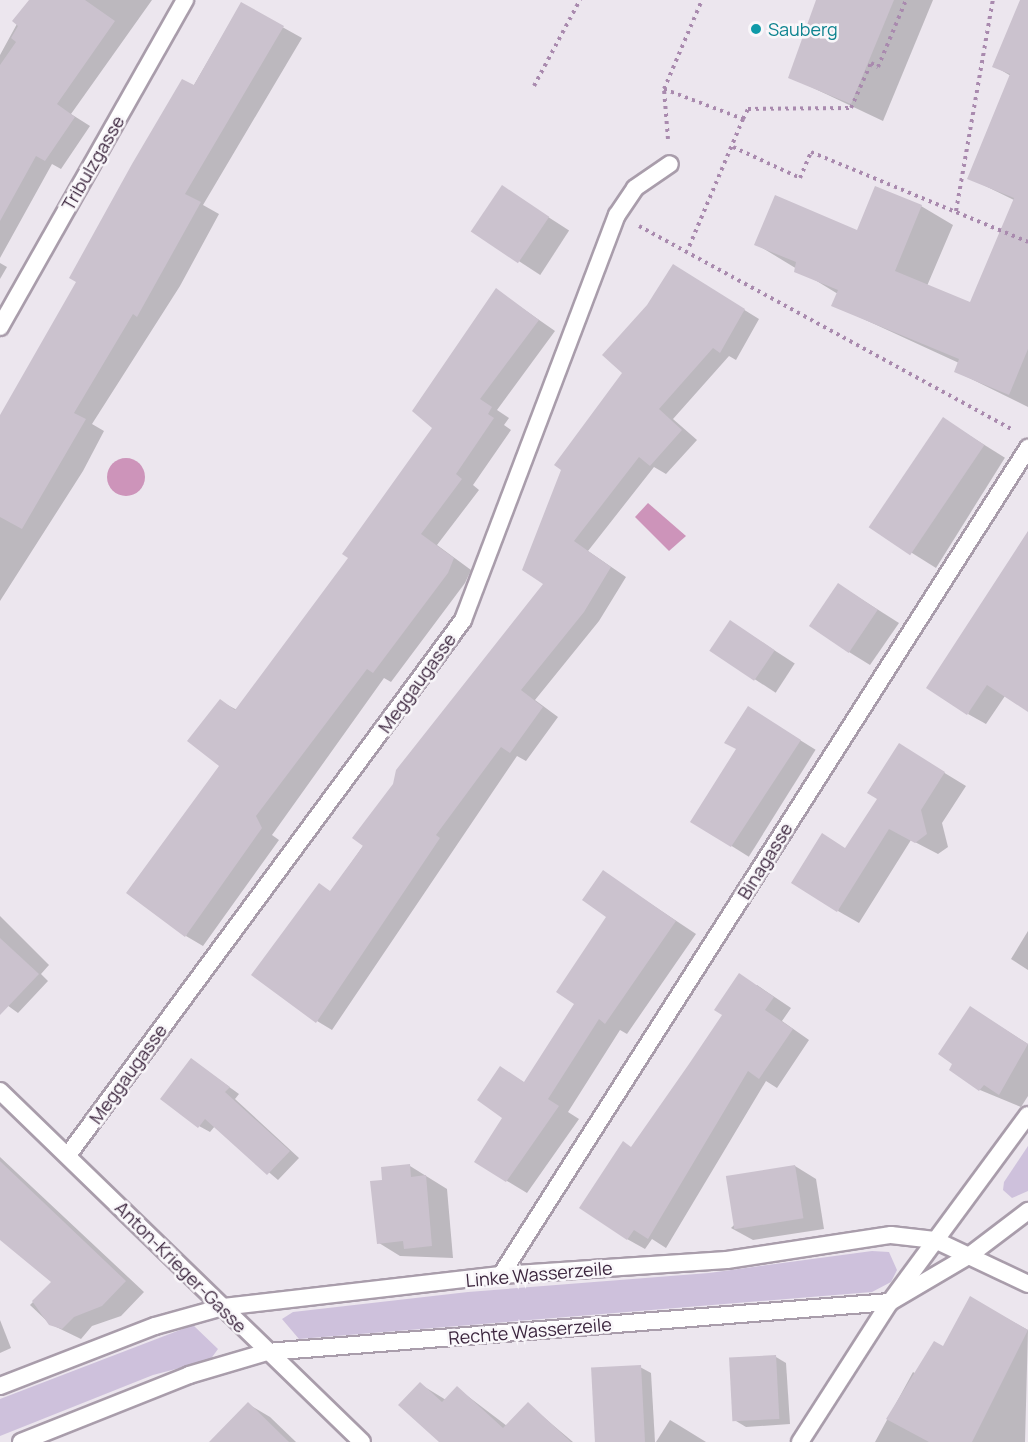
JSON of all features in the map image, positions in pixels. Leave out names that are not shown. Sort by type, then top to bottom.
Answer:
[{"type":"street","name":"Tribulzgasse","points":[[0,327],[185,0]]},
{"type":"street","name":"Meggaugasse","points":[[68,1155],[463,620],[617,215],[630,193],[670,164]]},
{"type":"street","name":"Binagasse","points":[[501,1275],[1028,447]]},
{"type":"street","name":"Anton-Krieger-Gasse","points":[[0,1090],[362,1442]]},
{"type":"street","points":[[800,1442],[890,1302],[1028,1115]]},
{"type":"street","name":"Rechte Wasserzeile","points":[[21,1442],[189,1375],[267,1352],[890,1302],[970,1254],[1028,1211]]},
{"type":"street","name":"Linke Wasserzeile","points":[[0,1386],[155,1326],[223,1307],[501,1275],[727,1260],[891,1234],[935,1240],[970,1254],[1028,1284]]},
{"type":"path","points":[[534,86],[580,0]]},
{"type":"path","points":[[670,164],[664,89],[702,0]]},
{"type":"path","points":[[688,249],[748,109],[851,108],[869,63],[878,67],[906,0]]},
{"type":"path","points":[[956,211],[993,0]]},
{"type":"path","points":[[664,89],[743,119]]},
{"type":"path","points":[[733,147],[800,178],[811,152],[1028,242]]},
{"type":"path","points":[[617,215],[688,249],[1018,433]]},
{"type":"shaded area","points":[[126,458],[140,463],[145,477],[140,491],[126,496],[112,491],[107,477],[112,463]]},
{"type":"shaded area","points":[[648,503],[686,536],[669,551],[635,517]]},
{"type":"shaded area","points":[[1028,1146],[1028,1191],[1012,1198],[1003,1190],[1004,1182]]},
{"type":"shaded area","points":[[872,1251],[889,1252],[897,1270],[891,1282],[872,1292],[299,1339],[282,1319],[293,1312],[468,1292],[709,1273]]},
{"type":"shaded area","points":[[193,1325],[218,1349],[210,1360],[153,1375],[0,1436],[0,1399]]},
{"type":"building","points":[[29,0],[85,0],[115,21],[57,104],[75,117],[45,161],[36,156],[0,221],[0,65],[16,42],[11,38],[18,26],[12,21]]},
{"type":"building","points":[[816,0],[894,0],[851,104],[788,78]]},
{"type":"building","points":[[1020,0],[1028,0],[1028,349],[1009,395],[954,372],[959,359],[831,306],[838,290],[794,272],[796,262],[754,245],[775,195],[857,230],[875,186],[922,205],[895,271],[970,302],[1014,198],[967,179],[1010,74],[992,67]]},
{"type":"building","points":[[241,2],[284,26],[185,194],[201,202],[137,317],[133,314],[74,413],[86,419],[22,529],[0,517],[0,415],[76,282],[69,278],[132,164],[182,79],[194,85]]},
{"type":"building","points":[[502,185],[549,217],[518,263],[471,231]]},
{"type":"building","points":[[673,264],[745,309],[720,353],[713,348],[659,409],[682,430],[650,466],[639,457],[574,541],[611,567],[584,612],[521,690],[543,707],[510,753],[501,747],[436,835],[440,838],[316,1023],[251,975],[319,883],[330,891],[363,846],[352,838],[393,784],[396,770],[543,584],[522,570],[561,470],[554,465],[622,373],[602,355],[647,305]]},
{"type":"building","points":[[496,288],[539,320],[480,399],[492,407],[488,414],[494,418],[456,474],[462,479],[421,534],[454,558],[448,573],[373,673],[367,669],[256,816],[262,828],[185,937],[126,893],[219,766],[187,741],[220,699],[235,710],[348,558],[342,554],[432,428],[412,411]]},
{"type":"building","points":[[943,417],[984,445],[910,555],[869,527]]},
{"type":"building","points":[[1028,531],[1028,712],[987,685],[967,715],[926,688]]},
{"type":"building","points":[[838,583],[878,610],[849,653],[809,626]]},
{"type":"building","points":[[730,620],[775,650],[754,681],[709,651]]},
{"type":"building","points":[[748,706],[801,740],[731,847],[690,822],[736,749],[724,743]]},
{"type":"building","points":[[899,743],[945,772],[921,810],[927,834],[915,843],[889,829],[837,912],[791,883],[822,833],[845,848],[877,799],[867,793]]},
{"type":"building","points":[[603,870],[676,921],[605,1024],[599,1019],[548,1099],[559,1106],[506,1182],[474,1162],[502,1118],[477,1100],[500,1066],[524,1082],[574,1004],[556,992],[606,917],[582,900]]},
{"type":"building","points":[[0,938],[39,974],[0,1015]]},
{"type":"building","points":[[739,973],[774,997],[765,1010],[793,1029],[759,1079],[748,1071],[648,1239],[634,1230],[627,1240],[579,1208],[623,1141],[631,1147],[689,1064],[722,1015],[714,1010]]},
{"type":"building","points":[[970,1006],[1028,1044],[999,1095],[984,1085],[979,1091],[949,1070],[952,1064],[938,1054]]},
{"type":"building","points":[[191,1058],[230,1087],[225,1092],[290,1151],[267,1175],[205,1119],[198,1128],[160,1099]]},
{"type":"building","points":[[0,1161],[126,1281],[102,1306],[74,1317],[62,1329],[49,1325],[32,1301],[51,1282],[0,1240]]},
{"type":"building","points":[[410,1164],[411,1177],[426,1175],[432,1246],[404,1249],[403,1241],[377,1244],[370,1181],[382,1180],[381,1167]]},
{"type":"building","points":[[795,1165],[803,1218],[734,1229],[726,1176]]},
{"type":"building","points":[[970,1296],[1028,1330],[972,1442],[929,1442],[886,1419],[934,1341],[943,1346]]},
{"type":"building","points":[[776,1355],[779,1419],[732,1421],[729,1357]]},
{"type":"building","points":[[641,1365],[645,1442],[595,1442],[591,1368]]},
{"type":"building","points":[[420,1382],[442,1402],[457,1386],[503,1428],[528,1402],[571,1442],[439,1442],[398,1405]]},
{"type":"building","points":[[248,1402],[289,1442],[209,1442]]},
{"type":"place","name":"Sauberg","points":[[756,29]]}]
